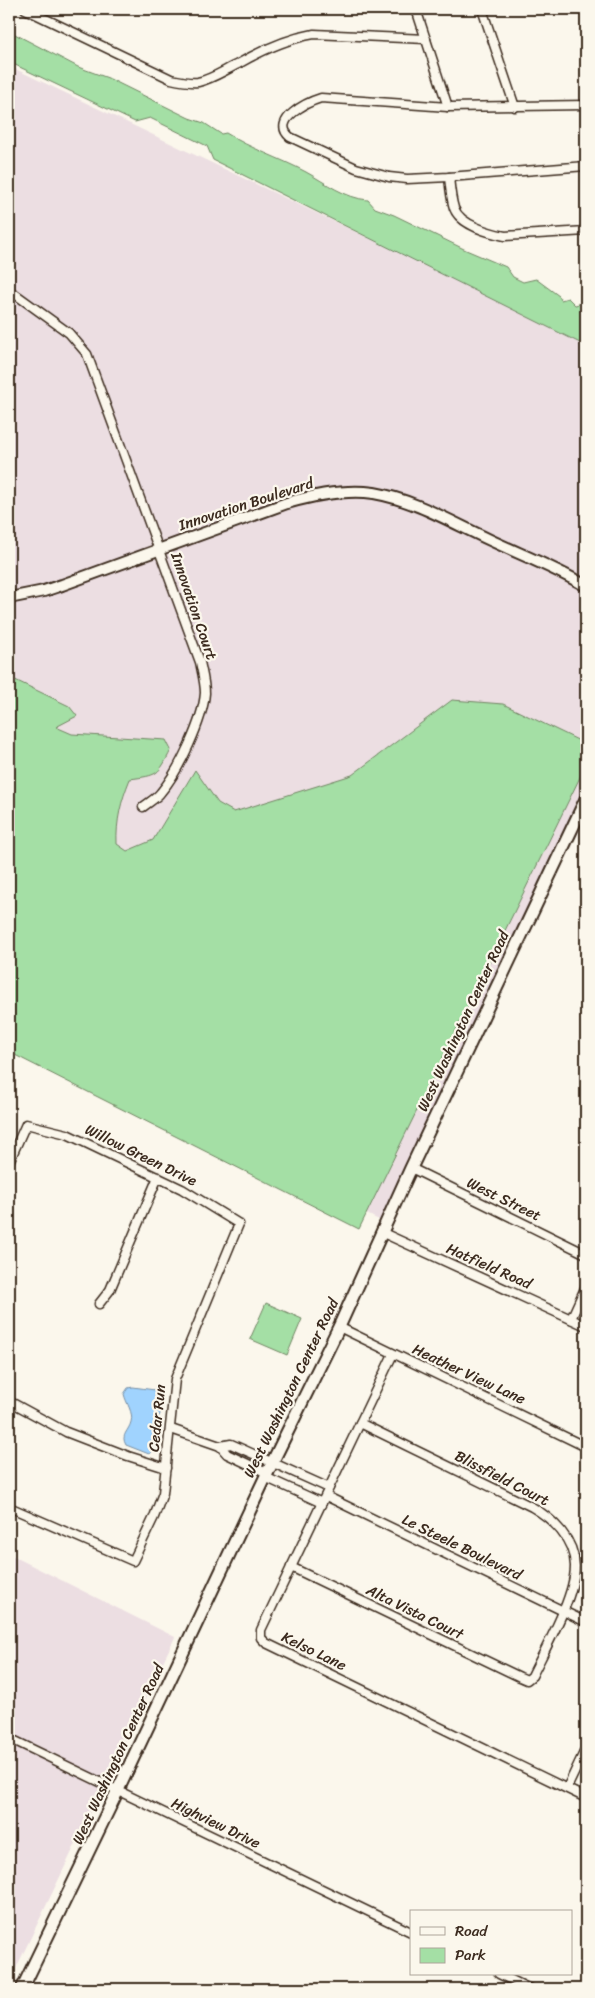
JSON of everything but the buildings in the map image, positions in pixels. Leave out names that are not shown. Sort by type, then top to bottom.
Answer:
[{"type":"main road","name":"West Washington Center Road","points":[[22,1989],[266,1475],[339,1327],[410,1168],[586,799]]},
{"type":"street","points":[[25,9],[171,79],[184,82],[198,82],[211,78],[279,43],[298,36],[314,34],[426,40]]},
{"type":"street","points":[[416,9],[448,106]]},
{"type":"street","points":[[482,9],[514,107]]},
{"type":"street","points":[[586,105],[448,106],[321,98],[290,114],[284,127],[286,134],[290,137],[372,174],[408,179],[586,166]]},
{"type":"street","points":[[449,176],[454,209],[466,222],[505,236],[586,231]]},
{"type":"street","name":"Innovation Court","points":[[15,294],[69,333],[87,354],[200,662],[205,691],[203,708],[172,778],[160,794],[144,807]]},
{"type":"street","name":"Innovation Boulevard","points":[[9,598],[44,591],[309,497],[349,492],[373,493],[399,499],[586,584]]},
{"type":"street","name":"Willow Green Drive","points":[[9,1162],[26,1124],[67,1134],[182,1189],[239,1224]]},
{"type":"street","name":"West Street","points":[[410,1168],[586,1254]]},
{"type":"street","points":[[99,1304],[110,1290],[158,1177]]},
{"type":"street","name":"Cedar Run","points":[[9,1507],[133,1561],[163,1493],[175,1379],[239,1224]]},
{"type":"street","name":"Hatfield Road","points":[[381,1232],[586,1326]]},
{"type":"street","points":[[571,1319],[586,1286]]},
{"type":"street","name":"Heather View Lane","points":[[339,1327],[586,1447]]},
{"type":"street","name":"Kelso Lane","points":[[393,1354],[261,1630],[260,1638],[266,1643],[586,1798]]},
{"type":"street","points":[[9,1401],[66,1432],[136,1460],[166,1468]]},
{"type":"street","name":"Blissfield Court","points":[[360,1423],[548,1516],[561,1530],[570,1546],[575,1566],[571,1589],[532,1676],[527,1680]]},
{"type":"street","points":[[171,1429],[220,1446],[231,1444],[273,1461],[329,1488]]},
{"type":"street","name":"Le Steele Boulevard","points":[[220,1446],[227,1454],[266,1475],[324,1499],[586,1622]]},
{"type":"street","name":"Alta Vista Court","points":[[291,1567],[527,1680]]},
{"type":"street","name":"Highview Drive","points":[[9,1738],[410,1932]]},
{"type":"street","points":[[567,1788],[586,1748]]},
{"type":"street","points":[[503,1976],[530,1989]]},
{"type":"shaded area","points":[[9,66],[586,342],[586,789],[381,1221],[9,1037]]},
{"type":"shaded area","points":[[9,1554],[175,1637],[9,1983]]},
{"type":"green space","points":[[9,31],[78,67],[108,78],[189,118],[204,123],[221,134],[226,133],[344,193],[368,200],[375,208],[506,267],[513,277],[523,282],[536,279],[559,296],[561,300],[568,298],[575,305],[583,303],[586,305],[586,346],[213,160],[207,146],[150,118],[135,122],[9,62]]},
{"type":"green space","points":[[9,677],[69,706],[77,716],[56,727],[72,734],[166,740],[171,750],[160,770],[152,775],[130,779],[127,787],[117,827],[117,844],[127,851],[153,840],[195,770],[218,803],[234,812],[352,775],[452,700],[503,704],[586,744],[586,765],[359,1229],[9,1052]]},
{"type":"green space","points":[[266,1303],[302,1319],[287,1355],[250,1339]]},
{"type":"water","points":[[128,1388],[155,1390],[159,1393],[162,1410],[153,1428],[157,1442],[156,1449],[149,1454],[126,1445],[124,1442],[124,1436],[132,1419],[124,1394]]}]
